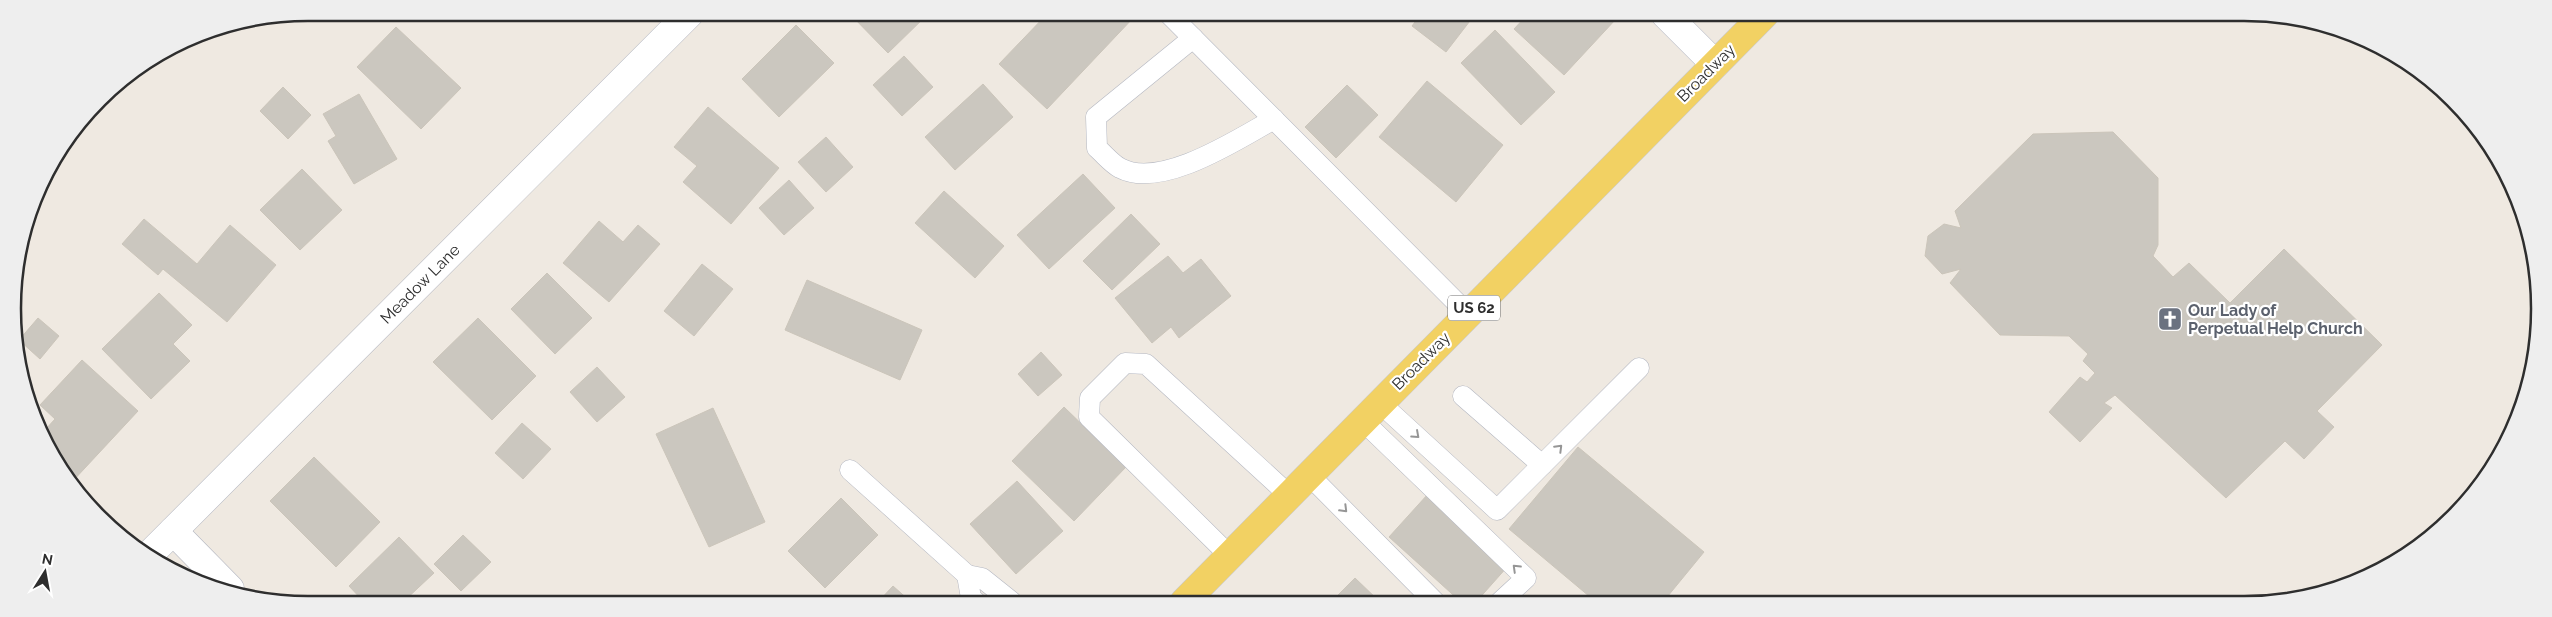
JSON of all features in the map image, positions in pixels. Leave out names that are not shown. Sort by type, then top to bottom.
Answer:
[{"type":"main road","name":"Broadway","points":[[1190,596],[1758,21]]},
{"type":"street","name":"Meadow Lane","points":[[154,550],[682,21]]},
{"type":"street","points":[[1672,21],[1715,64]]},
{"type":"street","points":[[173,530],[225,583]]},
{"type":"lane","points":[[1176,21],[1468,314]]},
{"type":"lane","points":[[1193,38],[1096,116],[1097,148],[1120,168],[1152,175],[1206,157],[1274,119]]},
{"type":"lane","points":[[1230,556],[1089,417],[1090,398],[1125,363],[1146,364],[1289,495]]},
{"type":"lane","points":[[1371,411],[1497,510],[1639,368]]},
{"type":"lane","points":[[1463,396],[1542,465]]},
{"type":"lane","points":[[1371,411],[1526,578],[1506,596]]},
{"type":"lane","points":[[850,470],[967,574],[982,578],[1004,596]]},
{"type":"lane","points":[[1309,476],[1429,596]]},
{"type":"lane","points":[[967,574],[971,596]]},
{"type":"building","points":[[857,21],[921,21],[888,53]]},
{"type":"building","points":[[1040,21],[1130,21],[1047,109],[999,64]]},
{"type":"building","points":[[1416,21],[1470,21],[1446,52],[1412,26]]},
{"type":"building","points":[[1521,21],[1614,21],[1564,75],[1514,29]]},
{"type":"building","points":[[796,25],[834,63],[779,117],[742,79]]},
{"type":"building","points":[[396,27],[461,88],[421,129],[357,67]]},
{"type":"building","points":[[1495,30],[1555,92],[1521,125],[1461,63]]},
{"type":"building","points":[[904,56],[933,87],[902,116],[873,85]]},
{"type":"building","points":[[1427,81],[1503,145],[1456,202],[1379,137]]},
{"type":"building","points":[[983,84],[1013,117],[955,170],[925,137]]},
{"type":"building","points":[[1347,85],[1378,115],[1336,158],[1305,127]]},
{"type":"building","points":[[283,87],[311,115],[288,139],[260,111]]},
{"type":"building","points":[[359,94],[397,159],[354,184],[328,141],[336,136],[323,114]]},
{"type":"building","points":[[708,107],[779,168],[731,224],[683,182],[697,166],[674,147]]},
{"type":"building","name":"Our Lady of Perpetual Help Church","points":[[2113,132],[2158,178],[2158,245],[2153,256],[2173,277],[2189,263],[2230,303],[2284,249],[2382,345],[2317,411],[2334,427],[2304,459],[2285,441],[2226,498],[2115,395],[2104,403],[2112,408],[2080,442],[2049,412],[2080,377],[2087,382],[2095,373],[2083,361],[2088,354],[2069,336],[2000,335],[1950,283],[1961,269],[1942,274],[1925,256],[1928,236],[1944,224],[1961,228],[1955,211],[2033,134]]},
{"type":"building","points":[[826,137],[853,167],[826,192],[798,162]]},
{"type":"building","points":[[302,169],[342,210],[300,250],[260,210]]},
{"type":"building","points":[[1083,174],[1115,208],[1049,269],[1017,235]]},
{"type":"building","points":[[789,180],[814,208],[784,235],[759,208]]},
{"type":"building","points":[[944,191],[1004,246],[975,278],[915,223]]},
{"type":"building","points":[[1131,214],[1160,244],[1112,290],[1083,261]]},
{"type":"building","points":[[144,219],[197,264],[230,225],[276,265],[227,322],[163,269],[158,275],[122,244]]},
{"type":"building","points":[[599,221],[623,242],[638,225],[660,244],[609,302],[563,263]]},
{"type":"building","points":[[1168,256],[1183,273],[1201,259],[1231,296],[1179,338],[1171,327],[1152,343],[1115,298]]},
{"type":"building","points":[[702,264],[733,289],[694,336],[664,311]]},
{"type":"building","points":[[547,273],[592,318],[555,354],[511,309]]},
{"type":"building","points":[[807,280],[922,330],[900,380],[785,330]]},
{"type":"building","points":[[159,293],[192,325],[173,344],[190,361],[151,399],[102,349]]},
{"type":"building","points":[[38,318],[59,336],[40,359],[24,344],[23,335]]},
{"type":"building","points":[[478,318],[536,376],[492,420],[433,362]]},
{"type":"building","points":[[1041,352],[1062,375],[1038,396],[1018,374]]},
{"type":"building","points":[[82,360],[138,411],[77,477],[60,452],[47,428],[55,419],[40,405]]},
{"type":"building","points":[[597,367],[625,397],[597,422],[570,392]]},
{"type":"building","points":[[1064,407],[1126,467],[1074,521],[1012,461]]},
{"type":"building","points":[[713,408],[765,522],[709,547],[656,434]]},
{"type":"building","points":[[522,423],[551,449],[523,479],[495,453]]},
{"type":"building","points":[[1578,447],[1704,552],[1668,596],[1589,596],[1509,529]]},
{"type":"building","points":[[314,457],[380,522],[336,567],[270,501]]},
{"type":"building","points":[[1017,481],[1063,531],[1016,574],[970,524]]},
{"type":"building","points":[[1428,494],[1508,566],[1481,596],[1454,596],[1389,537]]},
{"type":"building","points":[[841,498],[878,535],[825,588],[788,551]]},
{"type":"building","points":[[463,535],[491,562],[461,591],[434,564]]},
{"type":"building","points":[[399,537],[434,573],[409,596],[358,596],[349,586]]},
{"type":"building","points":[[1355,578],[1374,596],[1337,596]]},
{"type":"building","points":[[893,586],[904,596],[884,596]]},
{"type":"place","name":"Our Lady of Perpetual Help Church","points":[[2170,319]]}]
